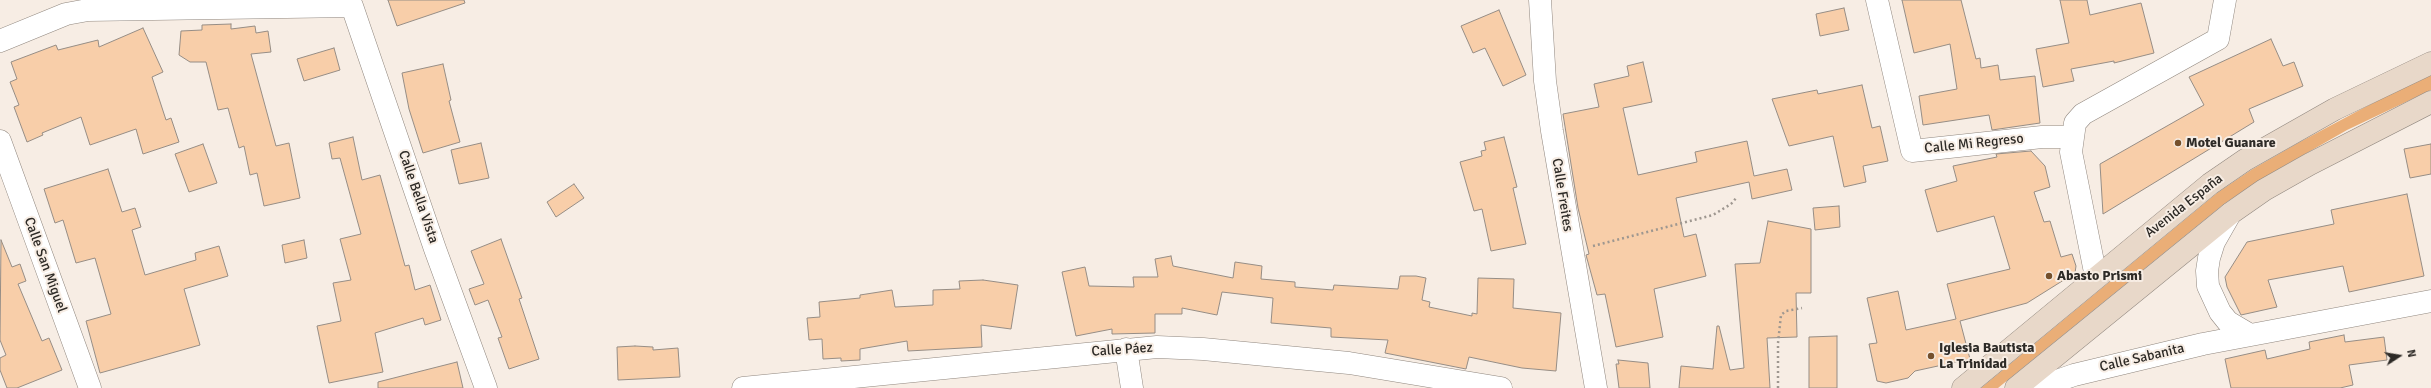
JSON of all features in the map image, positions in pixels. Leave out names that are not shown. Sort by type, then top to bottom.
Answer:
[{"type":"main road","name":"Avenida España","points":[[1964,388],[2178,210],[2245,160],[2336,110],[2431,63]]},
{"type":"main road","points":[[2016,388],[2231,213],[2310,164],[2431,102]]},
{"type":"street","name":"Calle Freites","points":[[1540,0],[1545,81],[1572,251],[1596,388]]},
{"type":"street","name":"Calle Mi Regreso","points":[[1877,0],[1912,151],[2042,136],[2071,137]]},
{"type":"street","points":[[2096,277],[2074,174],[2071,137],[2075,123],[2083,114],[2218,39],[2225,0]]},
{"type":"street","name":"Calle Bella Vista","points":[[0,41],[66,14],[88,10],[352,6],[435,249],[486,388]]},
{"type":"street","name":"Calle San Miguel","points":[[0,142],[90,388]]},
{"type":"street","points":[[2231,213],[2214,242],[2207,271],[2208,286],[2212,299],[2228,322],[2250,335]]},
{"type":"street","name":"Calle Sabanita","points":[[2037,388],[2074,375],[2109,366],[2250,335],[2431,301]]},
{"type":"street","points":[[1126,349],[1132,388]]},
{"type":"street","name":"Calle Páez","points":[[743,388],[1126,349],[1203,349],[1349,363],[1501,388]]},
{"type":"path","points":[[1572,251],[1713,215],[1731,204],[1737,197]]},
{"type":"path","points":[[1778,388],[1780,320],[1786,311],[1802,308]]},
{"type":"shaded area","points":[[2431,75],[2431,90],[2347,130],[2258,181],[2224,204],[1998,388],[1981,388],[2217,193],[2251,170],[2298,143],[2384,97]]},
{"type":"building","points":[[388,0],[464,0],[465,3],[397,26]]},
{"type":"building","points":[[1902,0],[1961,0],[1976,59],[1980,58],[1981,68],[1998,65],[2000,80],[2035,76],[2040,123],[1992,130],[1989,115],[1923,125],[1919,96],[1957,89],[1950,44],[1914,53]]},
{"type":"building","points":[[2060,0],[2087,0],[2090,15],[2141,3],[2154,53],[2114,63],[2114,61],[2071,69],[2074,81],[2043,87],[2036,49],[2069,43]]},
{"type":"building","points":[[1844,8],[1849,30],[1820,36],[1816,14]]},
{"type":"building","points":[[1499,10],[1526,75],[1503,86],[1485,48],[1473,53],[1461,26]]},
{"type":"building","points":[[231,24],[231,29],[255,26],[256,33],[268,31],[271,52],[251,54],[276,146],[289,143],[300,198],[264,206],[257,173],[250,175],[244,146],[239,148],[228,108],[218,110],[206,62],[190,62],[179,55],[181,31],[202,30],[202,25]]},
{"type":"building","points":[[143,28],[163,72],[152,77],[166,120],[171,118],[179,142],[143,154],[136,129],[90,145],[81,117],[42,133],[43,135],[27,142],[14,107],[19,105],[10,82],[17,79],[11,62],[56,45],[58,50],[98,40],[99,47]]},
{"type":"building","name":"Motel Guanare","points":[[2271,39],[2283,66],[2294,62],[2303,86],[2249,109],[2254,122],[2103,214],[2100,164],[2204,105],[2189,77]]},
{"type":"building","points":[[334,48],[340,70],[304,81],[297,59]]},
{"type":"building","points":[[1643,62],[1652,102],[1623,108],[1638,175],[1697,162],[1695,152],[1747,141],[1754,176],[1787,169],[1792,190],[1752,199],[1749,182],[1676,198],[1684,237],[1696,234],[1706,276],[1654,289],[1663,337],[1616,347],[1605,294],[1597,295],[1586,255],[1589,254],[1578,208],[1563,114],[1599,107],[1594,84],[1629,76],[1627,66]]},
{"type":"building","points":[[443,64],[451,100],[449,101],[460,142],[423,153],[409,109],[402,73]]},
{"type":"building","points":[[1862,85],[1872,128],[1880,126],[1888,161],[1863,166],[1866,182],[1844,187],[1833,136],[1789,146],[1772,99],[1817,90],[1818,94]]},
{"type":"building","points":[[353,137],[362,180],[380,175],[405,266],[409,265],[415,290],[430,285],[441,320],[425,325],[423,318],[375,333],[383,372],[329,383],[317,326],[341,321],[333,283],[351,280],[340,239],[361,234],[340,158],[332,159],[329,143]]},
{"type":"building","points":[[1504,137],[1517,187],[1513,188],[1526,244],[1491,251],[1482,209],[1474,211],[1460,162],[1482,156],[1481,151],[1486,150],[1484,142]]},
{"type":"building","points":[[481,143],[489,178],[459,184],[451,150]]},
{"type":"building","points":[[203,144],[217,183],[189,192],[175,154]]},
{"type":"building","points":[[2431,144],[2431,174],[2410,178],[2404,149]]},
{"type":"building","points":[[2031,151],[2045,166],[2050,187],[2034,192],[2044,222],[2050,221],[2061,257],[2072,254],[2076,266],[2075,273],[2027,303],[1960,321],[1970,359],[1915,371],[1908,378],[1886,383],[1877,381],[1869,344],[1877,343],[1867,298],[1898,291],[1906,330],[1956,319],[1947,284],[2010,269],[1994,216],[1937,232],[1925,190],[1957,181],[1953,166],[1997,157],[1996,154]]},
{"type":"building","points":[[108,169],[122,212],[135,208],[141,227],[132,230],[145,275],[196,260],[195,253],[219,246],[228,276],[184,289],[200,345],[100,373],[86,321],[111,314],[95,258],[76,263],[63,220],[55,223],[44,189]]},
{"type":"building","points":[[574,184],[584,198],[556,217],[547,202]]},
{"type":"building","points":[[2407,194],[2424,276],[2349,292],[2343,266],[2268,280],[2277,307],[2241,315],[2227,287],[2225,277],[2247,242],[2334,224],[2331,210]]},
{"type":"building","points":[[1839,206],[1840,227],[1815,230],[1813,208]]},
{"type":"building","points":[[1768,221],[1811,229],[1811,293],[1796,293],[1797,337],[1767,338],[1770,388],[1679,388],[1681,366],[1713,369],[1717,326],[1719,326],[1730,370],[1744,368],[1735,264],[1760,263]]},
{"type":"building","points":[[501,239],[522,298],[519,299],[539,359],[509,369],[498,338],[502,337],[488,300],[475,305],[469,289],[484,284],[471,251]]},
{"type":"building","points":[[1,240],[12,267],[20,264],[26,281],[18,284],[42,341],[49,338],[62,370],[17,388],[7,388],[0,370],[0,358],[6,355],[0,340]]},
{"type":"building","points":[[304,240],[307,258],[285,263],[282,245]]},
{"type":"building","points":[[1171,256],[1173,266],[1233,278],[1235,262],[1262,266],[1261,279],[1295,282],[1295,287],[1333,290],[1334,285],[1398,289],[1400,276],[1416,276],[1426,278],[1422,300],[1430,302],[1429,307],[1472,316],[1472,313],[1477,314],[1478,278],[1514,279],[1513,308],[1561,313],[1556,371],[1522,368],[1469,357],[1466,369],[1385,353],[1388,340],[1331,337],[1331,328],[1271,323],[1273,298],[1222,292],[1217,315],[1182,308],[1182,314],[1155,314],[1155,333],[1112,334],[1112,329],[1076,336],[1062,272],[1085,267],[1089,286],[1134,287],[1133,277],[1158,277],[1155,259]]},
{"type":"building","points":[[983,280],[1018,285],[1011,329],[981,325],[982,347],[908,351],[907,341],[860,349],[860,360],[841,361],[841,358],[823,359],[822,339],[809,340],[807,318],[820,317],[819,302],[860,298],[860,295],[892,290],[895,307],[933,305],[933,290],[960,289],[959,281]]},
{"type":"building","points":[[2344,335],[2345,342],[2384,337],[2387,360],[2349,365],[2353,385],[2340,388],[2231,388],[2225,359],[2265,350],[2267,359],[2310,349],[2309,342]]},
{"type":"building","points":[[1837,336],[1837,388],[1809,388],[1809,337]]},
{"type":"building","points":[[617,347],[653,347],[653,350],[678,348],[680,377],[618,380]]},
{"type":"building","points":[[1618,360],[1648,363],[1650,388],[1619,388],[1616,364],[1619,364]]},
{"type":"building","points":[[457,362],[463,388],[378,388],[378,382]]},
{"type":"place","name":"Motel Guanare","points":[[2178,143]]},
{"type":"place","name":"Abasto Prismi","points":[[2049,276]]},
{"type":"place","name":"Iglesia Bautista La Trinidad","points":[[1931,356]]}]
